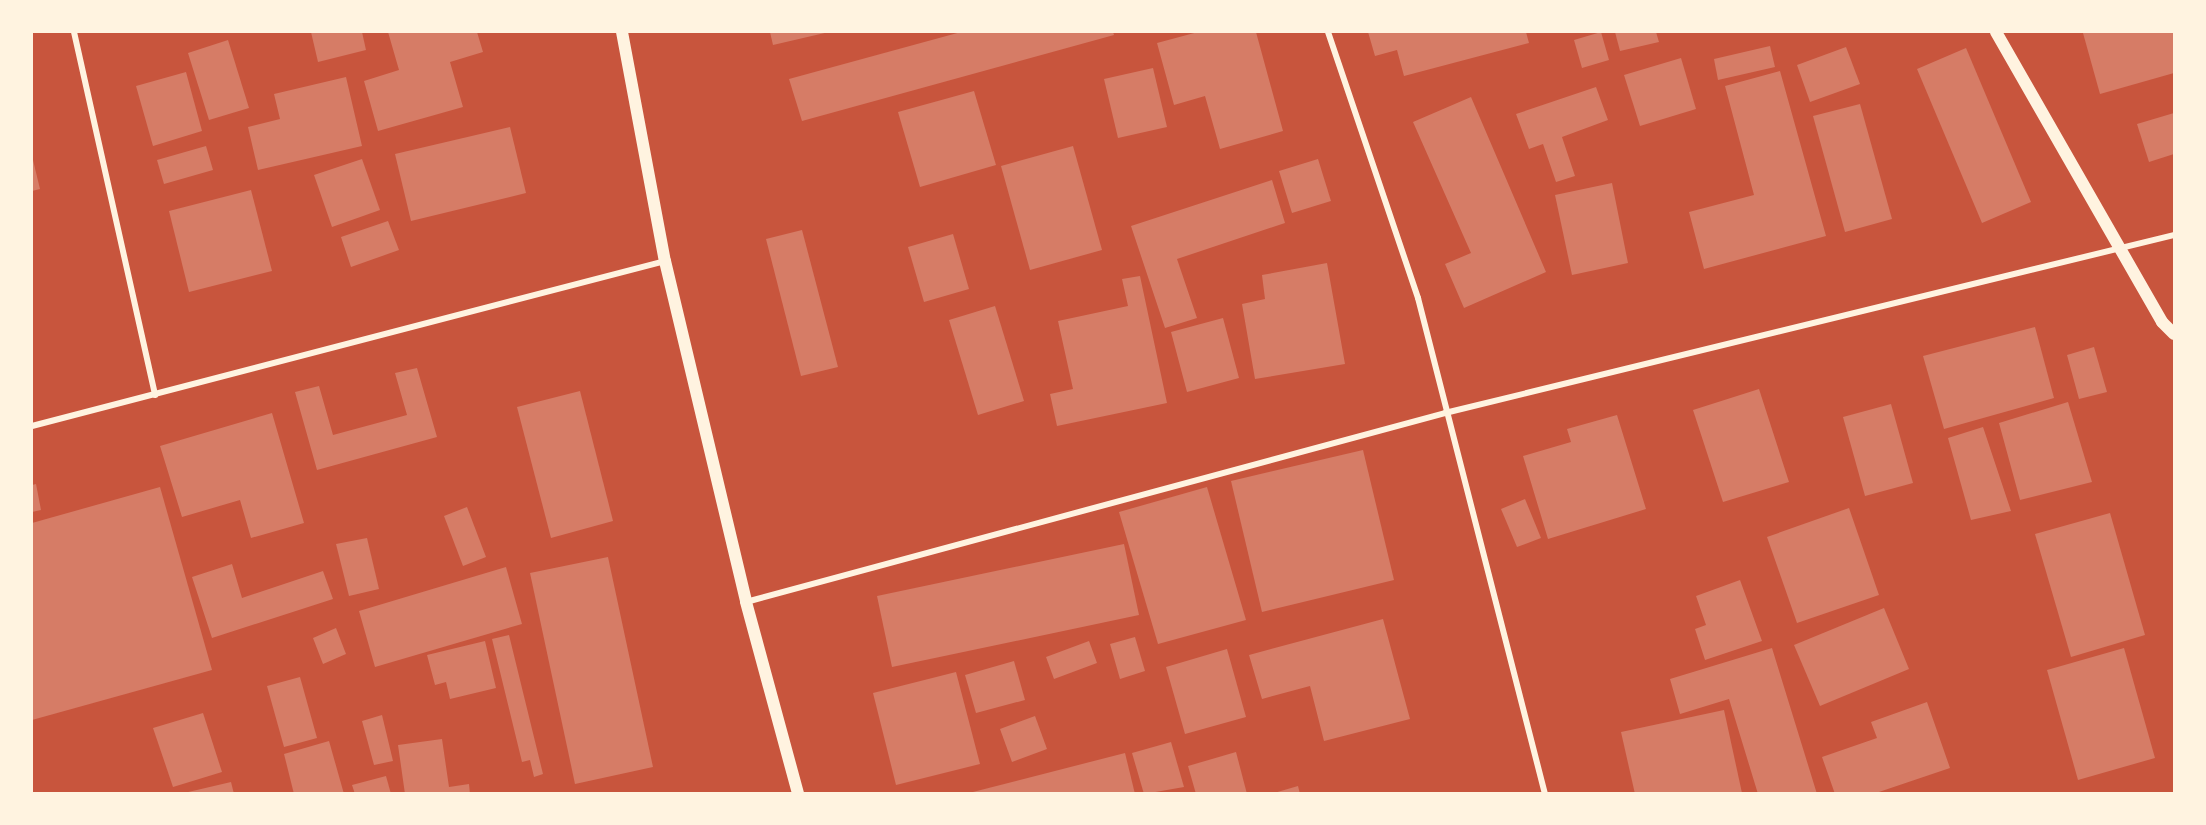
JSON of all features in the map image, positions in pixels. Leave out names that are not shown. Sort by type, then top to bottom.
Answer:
[{"type":"main road","points":[[621,32],[665,261],[746,602],[796,793]]},
{"type":"main road","points":[[1996,32],[2162,322],[2175,334]]},
{"type":"street","points":[[74,32],[155,395]]},
{"type":"street","points":[[1328,32],[1418,298],[1445,413],[1545,794]]},
{"type":"street","points":[[746,602],[1445,413],[2122,250],[2175,235]]},
{"type":"street","points":[[32,426],[665,261]]},
{"type":"building","points":[[311,32],[362,32],[366,50],[318,62]]},
{"type":"building","points":[[388,32],[477,32],[483,52],[450,62],[463,107],[378,131],[364,81],[399,70]]},
{"type":"building","points":[[770,32],[829,32],[773,45]]},
{"type":"building","points":[[961,32],[1113,32],[1114,35],[802,121],[789,79]]},
{"type":"building","points":[[1198,32],[1256,32],[1283,131],[1220,149],[1205,96],[1174,105],[1157,43]]},
{"type":"building","points":[[1368,32],[1526,32],[1529,43],[1404,76],[1397,50],[1375,56]]},
{"type":"building","points":[[1601,32],[1609,60],[1582,68],[1574,40]]},
{"type":"building","points":[[1615,32],[1656,32],[1659,42],[1620,51]]},
{"type":"building","points":[[2174,32],[2174,73],[2100,94],[2083,33]]},
{"type":"building","points":[[228,40],[249,108],[209,120],[188,53]]},
{"type":"building","points":[[1770,46],[1775,67],[1718,80],[1714,59]]},
{"type":"building","points":[[1846,47],[1860,84],[1810,102],[1797,65]]},
{"type":"building","points":[[1966,48],[2031,202],[1982,223],[1917,69]]},
{"type":"building","points":[[1681,58],[1696,109],[1640,126],[1624,75]]},
{"type":"building","points":[[1153,68],[1167,127],[1118,138],[1104,79]]},
{"type":"building","points":[[1780,71],[1826,236],[1704,269],[1689,212],[1754,195],[1725,86]]},
{"type":"building","points":[[186,72],[202,131],[153,146],[136,86]]},
{"type":"building","points":[[346,77],[362,146],[258,170],[248,127],[280,119],[274,94]]},
{"type":"building","points":[[1596,87],[1608,120],[1562,137],[1575,176],[1556,182],[1543,144],[1529,149],[1516,114]]},
{"type":"building","points":[[974,91],[996,165],[920,187],[898,112]]},
{"type":"building","points":[[1471,97],[1546,272],[1464,308],[1445,264],[1471,253],[1413,122]]},
{"type":"building","points":[[1860,104],[1892,219],[1845,232],[1813,116]]},
{"type":"building","points":[[2174,113],[2174,154],[2149,162],[2137,124]]},
{"type":"building","points":[[510,127],[526,193],[411,221],[395,154]]},
{"type":"building","points":[[206,146],[213,170],[164,184],[157,160]]},
{"type":"building","points":[[1073,146],[1102,250],[1030,270],[1001,166]]},
{"type":"building","points":[[32,156],[40,189],[32,191]]},
{"type":"building","points":[[362,159],[380,210],[332,227],[314,175]]},
{"type":"building","points":[[1318,159],[1331,201],[1292,213],[1279,171]]},
{"type":"building","points":[[1272,180],[1285,223],[1177,259],[1197,318],[1165,328],[1131,226]]},
{"type":"building","points":[[1612,183],[1628,263],[1572,275],[1555,195]]},
{"type":"building","points":[[251,190],[272,271],[189,292],[169,211]]},
{"type":"building","points":[[388,221],[399,250],[351,267],[341,237]]},
{"type":"building","points":[[802,230],[838,367],[801,376],[766,239]]},
{"type":"building","points":[[953,234],[969,289],[924,302],[908,247]]},
{"type":"building","points":[[1327,263],[1345,364],[1255,379],[1242,304],[1265,299],[1262,275]]},
{"type":"building","points":[[1140,276],[1167,403],[1057,426],[1050,394],[1073,389],[1058,321],[1128,306],[1122,279]]},
{"type":"building","points":[[995,306],[1024,401],[978,415],[949,320]]},
{"type":"building","points":[[1223,318],[1239,378],[1187,392],[1171,332]]},
{"type":"building","points":[[2035,327],[2054,398],[1944,429],[1923,356]]},
{"type":"building","points":[[2094,347],[2107,392],[2079,399],[2067,355]]},
{"type":"building","points":[[417,368],[437,437],[317,470],[295,392],[319,386],[333,435],[407,415],[395,373]]},
{"type":"building","points":[[1759,389],[1789,482],[1723,502],[1693,410]]},
{"type":"building","points":[[580,391],[613,521],[551,538],[517,407]]},
{"type":"building","points":[[2068,402],[2092,482],[2020,500],[1999,423]]},
{"type":"building","points":[[1891,404],[1913,483],[1865,496],[1843,417]]},
{"type":"building","points":[[272,413],[304,523],[251,538],[240,500],[182,517],[160,446]]},
{"type":"building","points":[[1617,415],[1646,509],[1548,539],[1523,456],[1571,442],[1567,429]]},
{"type":"building","points":[[1983,427],[2011,511],[1971,520],[1948,438]]},
{"type":"building","points":[[1363,450],[1394,580],[1262,612],[1231,481]]},
{"type":"building","points":[[36,484],[41,510],[32,512],[32,485]]},
{"type":"building","points":[[160,487],[212,670],[32,720],[32,523]]},
{"type":"building","points":[[1207,487],[1246,620],[1158,644],[1119,512]]},
{"type":"building","points":[[1525,499],[1541,538],[1517,547],[1501,509]]},
{"type":"building","points":[[467,507],[486,557],[463,566],[444,516]]},
{"type":"building","points":[[1849,508],[1879,595],[1797,623],[1767,537]]},
{"type":"building","points":[[2110,513],[2145,635],[2071,657],[2035,534]]},
{"type":"building","points":[[367,538],[379,589],[349,596],[336,544]]},
{"type":"building","points":[[1124,544],[1139,615],[892,667],[877,596]]},
{"type":"building","points":[[608,557],[653,767],[575,784],[530,573]]},
{"type":"building","points":[[232,564],[242,598],[323,571],[333,599],[212,638],[192,577]]},
{"type":"building","points":[[506,567],[522,624],[375,667],[359,611]]},
{"type":"building","points":[[1740,580],[1762,641],[1705,660],[1695,629],[1706,625],[1696,596]]},
{"type":"building","points":[[1884,608],[1909,669],[1820,706],[1794,645]]},
{"type":"building","points":[[1383,619],[1410,719],[1324,741],[1310,686],[1262,699],[1249,655]]},
{"type":"building","points":[[336,628],[346,654],[323,664],[313,638]]},
{"type":"building","points":[[509,635],[543,774],[534,777],[530,760],[522,762],[492,639]]},
{"type":"building","points":[[1135,637],[1145,671],[1120,679],[1110,644]]},
{"type":"building","points":[[485,641],[496,688],[450,699],[446,682],[435,685],[427,655]]},
{"type":"building","points":[[1089,641],[1097,663],[1054,679],[1046,657]]},
{"type":"building","points":[[1772,648],[1817,794],[1758,794],[1729,699],[1680,714],[1670,679]]},
{"type":"building","points":[[2124,648],[2155,758],[2078,780],[2047,670]]},
{"type":"building","points":[[1227,649],[1246,717],[1185,734],[1166,667]]},
{"type":"building","points":[[1014,661],[1025,700],[976,713],[965,675]]},
{"type":"building","points":[[956,672],[980,764],[896,785],[873,693]]},
{"type":"building","points":[[300,677],[317,738],[284,747],[267,686]]},
{"type":"building","points":[[1927,702],[1950,768],[1873,794],[1835,794],[1822,757],[1877,738],[1871,722]]},
{"type":"building","points":[[1724,710],[1742,793],[1635,794],[1621,732]]},
{"type":"building","points":[[203,713],[222,772],[173,787],[153,728]]},
{"type":"building","points":[[382,715],[393,761],[374,765],[362,721]]},
{"type":"building","points":[[1035,716],[1047,749],[1012,762],[1000,729]]},
{"type":"building","points":[[442,739],[449,787],[469,784],[470,794],[405,794],[398,745]]},
{"type":"building","points":[[329,741],[344,794],[294,794],[284,754]]},
{"type":"building","points":[[1171,742],[1184,787],[1144,794],[1132,753]]},
{"type":"building","points":[[1236,752],[1247,794],[1196,794],[1188,766]]},
{"type":"building","points":[[1125,753],[1135,794],[969,794],[969,793]]},
{"type":"building","points":[[386,776],[391,794],[355,794],[352,785]]},
{"type":"building","points":[[231,782],[234,794],[184,794],[184,793]]},
{"type":"building","points":[[1298,786],[1300,794],[1274,794],[1274,793]]}]
